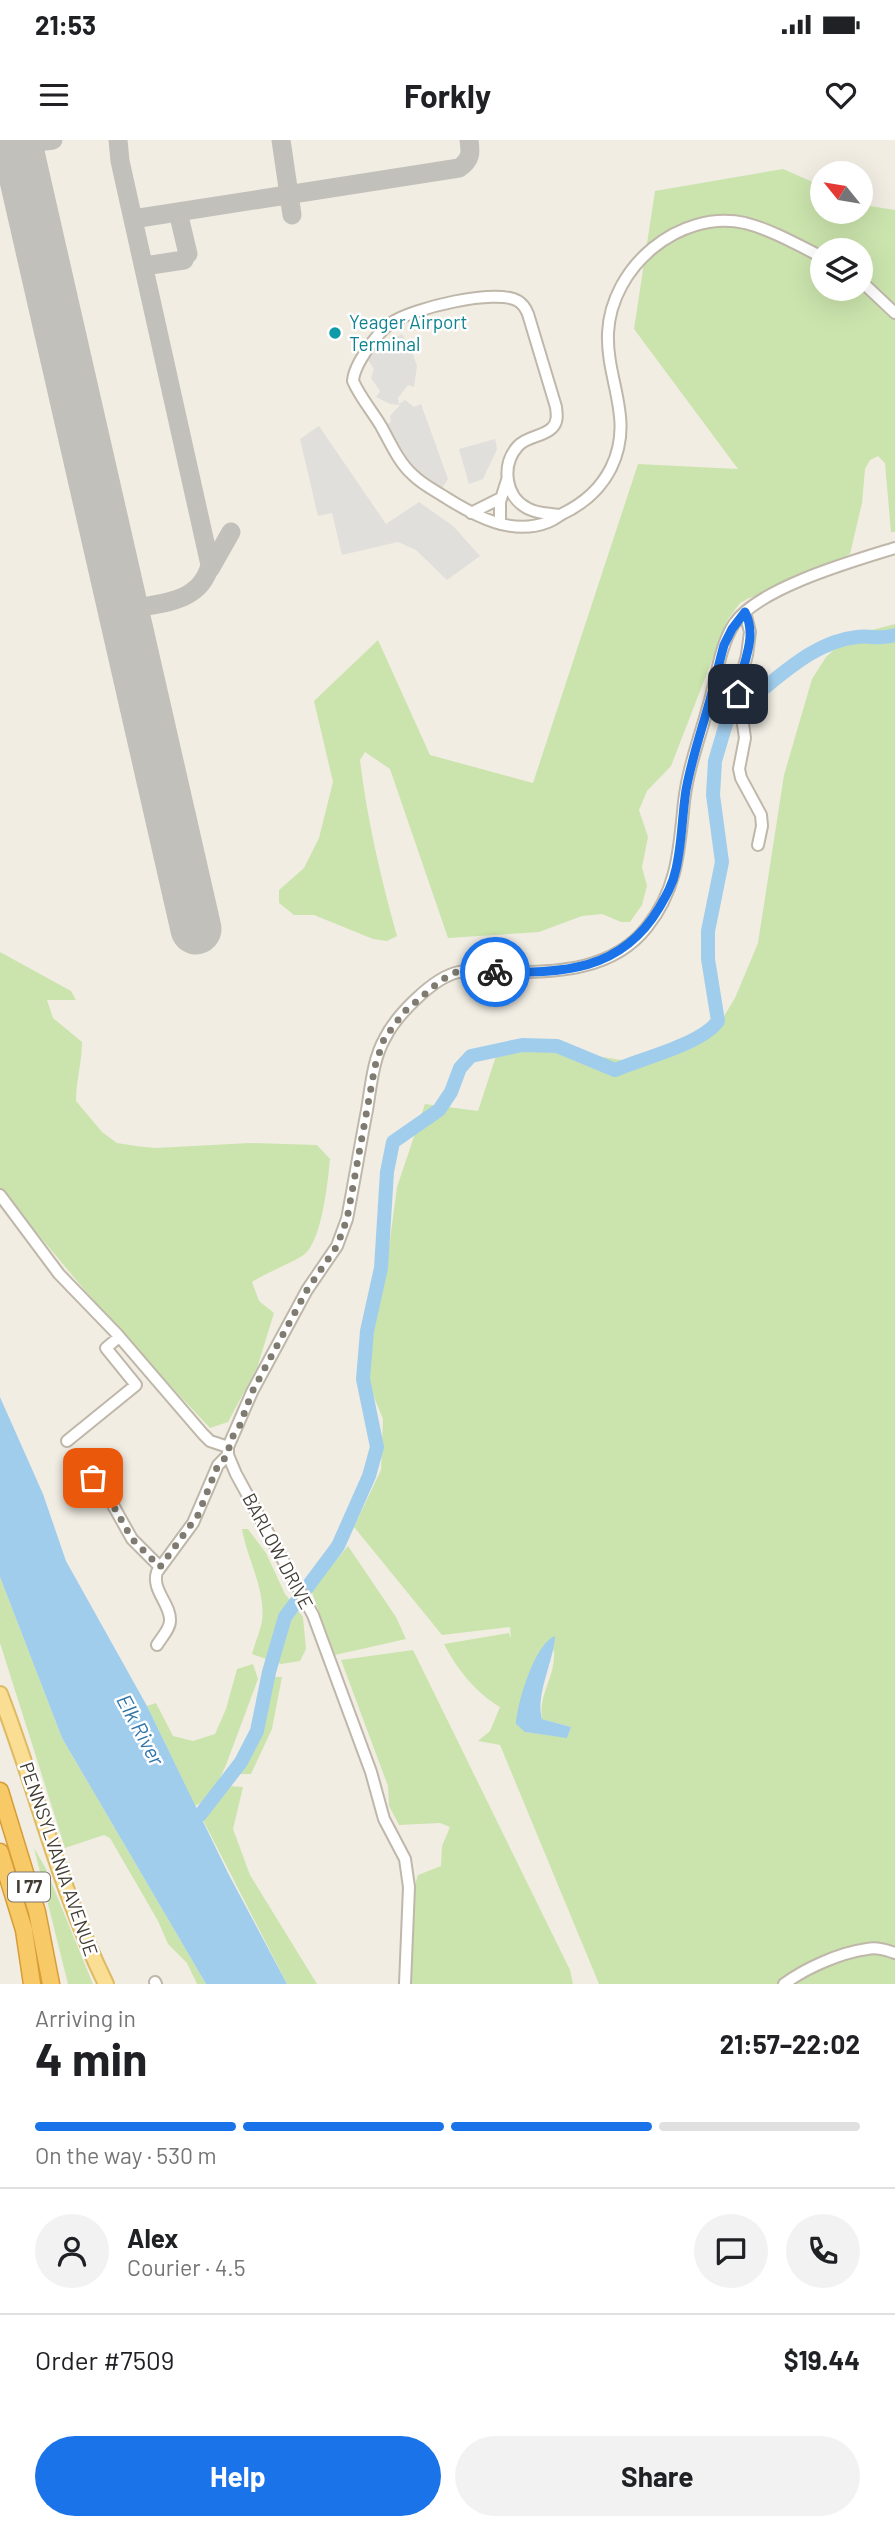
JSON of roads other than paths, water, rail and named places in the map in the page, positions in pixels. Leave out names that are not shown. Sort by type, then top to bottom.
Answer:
[{"type":"highway","name":"I 77","points":[[0,1791],[37,1912],[51,1984]]},
{"type":"highway","name":"I 77","points":[[0,1852],[24,1930],[32,1984]]},
{"type":"main road","name":"PENNSYLVANIA AVENUE","points":[[0,1694],[68,1895],[106,1984]]},
{"type":"street","points":[[500,524],[501,498],[516,449],[528,439],[551,429],[557,418],[556,407],[524,306],[508,298],[448,301],[429,306],[391,323],[355,370],[355,384],[408,470],[420,481],[471,513],[500,524],[541,524],[576,508],[592,494],[606,477],[615,458],[622,421],[609,355],[608,329],[622,286],[646,254],[658,243],[681,230],[704,223],[728,222],[763,229],[810,251]]},
{"type":"street","points":[[873,293],[895,313]]},
{"type":"street","points":[[507,480],[512,494],[526,508],[537,513],[559,515]]},
{"type":"street","points":[[471,513],[501,498]]},
{"type":"street","points":[[157,1645],[170,1622],[156,1582],[160,1567],[193,1523],[259,1379],[307,1290],[341,1238],[347,1219],[375,1066],[384,1039],[394,1023],[426,991],[451,974],[468,971],[543,972],[580,967],[621,951],[637,938],[650,924],[671,887],[676,872],[691,767],[724,645],[732,629],[745,612],[782,589],[895,548]]},
{"type":"street","points":[[745,612],[750,626],[750,640],[739,684],[738,698],[745,738],[739,774],[761,814],[762,826],[758,845]]},
{"type":"street","points":[[0,1195],[59,1274],[120,1337],[207,1439],[228,1451]]},
{"type":"street","points":[[67,1441],[136,1385],[106,1348],[120,1337]]},
{"type":"street","name":"BARLOW DRIVE","points":[[228,1451],[309,1608],[371,1772],[384,1819],[407,1866],[409,1887],[405,1984]]},
{"type":"street","points":[[93,1478],[109,1498],[132,1539],[160,1567]]},
{"type":"street","points":[[784,1984],[806,1970],[868,1948],[895,1953]]},
{"type":"water","name":"Elk River","points":[[0,1397],[43,1494],[66,1561],[147,1706],[228,1873],[287,1984],[206,1984],[62,1738],[0,1577]]},
{"type":"water","points":[[555,1636],[541,1699],[542,1719],[571,1727],[567,1738],[525,1732],[516,1724],[520,1702],[534,1661],[548,1641]]},
{"type":"waterway","points":[[200,1815],[241,1762],[257,1731],[269,1672],[285,1617],[338,1546],[369,1476],[377,1447],[363,1379],[367,1331],[381,1268],[387,1172],[393,1142],[439,1110],[451,1092],[460,1068],[471,1056],[522,1045],[557,1046],[615,1070],[699,1037],[718,1021],[708,959],[708,931],[722,862],[713,795],[715,761],[728,717],[816,650],[843,640],[895,635]]},
{"type":"place","name":"Yeager Airport Terminal","points":[[335,333]]}]
